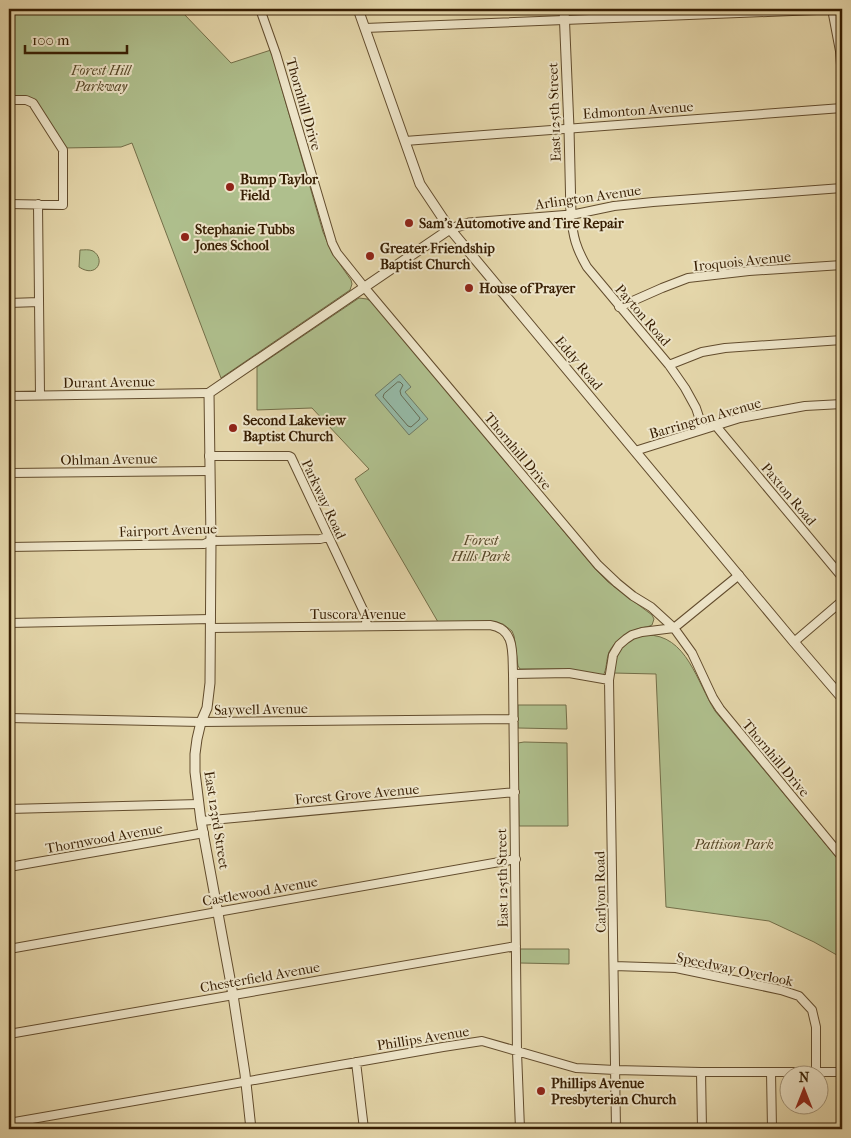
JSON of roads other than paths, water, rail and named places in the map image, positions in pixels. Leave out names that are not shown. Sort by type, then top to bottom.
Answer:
[{"type":"street","name":"Thornhill Drive","points":[[260,9],[276,54],[332,243],[337,253],[598,565],[617,583],[651,607],[674,628],[692,653],[720,709],[842,857]]},
{"type":"street","name":"Eddy Road","points":[[358,9],[420,184],[450,229],[842,698]]},
{"type":"street","name":"East 125th Street","points":[[564,9],[571,215]]},
{"type":"street","points":[[832,9],[840,51],[842,79]]},
{"type":"street","points":[[365,28],[841,9]]},
{"type":"street","points":[[9,100],[30,101],[35,105],[64,150],[63,205],[9,204]]},
{"type":"street","name":"Edmonton Avenue","points":[[405,141],[842,108]]},
{"type":"street","name":"Arlington Avenue","points":[[208,393],[450,229],[469,223],[571,215],[614,206],[842,188]]},
{"type":"street","points":[[38,204],[40,395]]},
{"type":"street","name":"Payton Road","points":[[571,215],[573,234],[578,251],[587,267],[669,365],[696,408],[703,429]]},
{"type":"street","name":"Iroquois Avenue","points":[[619,306],[688,278],[749,271],[842,265]]},
{"type":"street","points":[[9,303],[39,302]]},
{"type":"street","points":[[669,365],[702,352],[725,348],[842,340]]},
{"type":"street","name":"Durant Avenue","points":[[9,396],[208,393]]},
{"type":"street","name":"East 123rd Street","points":[[208,393],[210,683],[207,708],[196,739],[195,772],[233,995],[251,1129]]},
{"type":"street","name":"Barrington Avenue","points":[[635,451],[740,418],[806,406],[842,404]]},
{"type":"street","name":"Paxton Road","points":[[716,426],[842,577]]},
{"type":"street","name":"Parkway Road","points":[[209,456],[291,457],[364,614],[367,626]]},
{"type":"street","name":"Ohlman Avenue","points":[[9,473],[209,471]]},
{"type":"street","name":"Fairport Avenue","points":[[9,546],[204,544],[210,541],[320,539],[328,537]]},
{"type":"street","points":[[674,628],[739,575]]},
{"type":"street","points":[[794,642],[842,601]]},
{"type":"street","name":"Tuscora Avenue","points":[[9,623],[211,623],[367,626],[490,625],[504,630]]},
{"type":"street","name":"Carlyon Road","points":[[616,1129],[609,680],[613,656],[619,645],[626,639],[642,632],[674,628]]},
{"type":"street","name":"East 125th Street","points":[[504,630],[512,645],[513,674],[519,1129]]},
{"type":"street","points":[[513,674],[569,673],[609,680]]},
{"type":"street","name":"Saywell Avenue","points":[[9,718],[201,722],[514,719]]},
{"type":"street","name":"Forest Grove Avenue","points":[[202,821],[515,792]]},
{"type":"street","points":[[9,809],[199,804]]},
{"type":"street","name":"Thornwood Avenue","points":[[9,867],[204,833]]},
{"type":"street","name":"Castlewood Avenue","points":[[9,949],[516,859]]},
{"type":"street","name":"Chesterfield Avenue","points":[[9,1034],[516,946]]},
{"type":"street","name":"Speedway Overlook","points":[[614,966],[676,968],[781,990],[799,996],[812,1010],[816,1027],[816,1066]]},
{"type":"street","name":"Phillips Avenue","points":[[9,1123],[443,1046],[482,1041],[576,1068],[702,1072],[778,1072]]},
{"type":"street","points":[[356,1062],[364,1129]]},
{"type":"street","points":[[702,1072],[702,1129]]},
{"type":"street","points":[[771,1072],[772,1129]]},
{"type":"street","name":"Phillips Avenue","points":[[828,1072],[842,1072]]},
{"type":"water","points":[[400,374],[411,387],[405,392],[428,419],[409,435],[375,395]]},
{"type":"place","name":"Bump Taylor Field","points":[[230,187]]},
{"type":"place","name":"Sam's Automotive and Tire Repair","points":[[409,223]]},
{"type":"place","name":"Stephanie Tubbs Jones School","points":[[185,237]]},
{"type":"place","name":"Greater Friendship Baptist Church","points":[[370,256]]},
{"type":"place","name":"House of Prayer","points":[[469,288]]},
{"type":"place","name":"Second Lakeview Baptist Church","points":[[233,428]]},
{"type":"place","name":"Phillips Avenue Presbyterian Church","points":[[541,1091]]},
{"type":"park label","name":"Forest Hill Parkway","points":[[101,78]]},
{"type":"park label","name":"Forest Hills Park","points":[[481,548]]},
{"type":"park label","name":"Pattison Park","points":[[734,844]]}]
